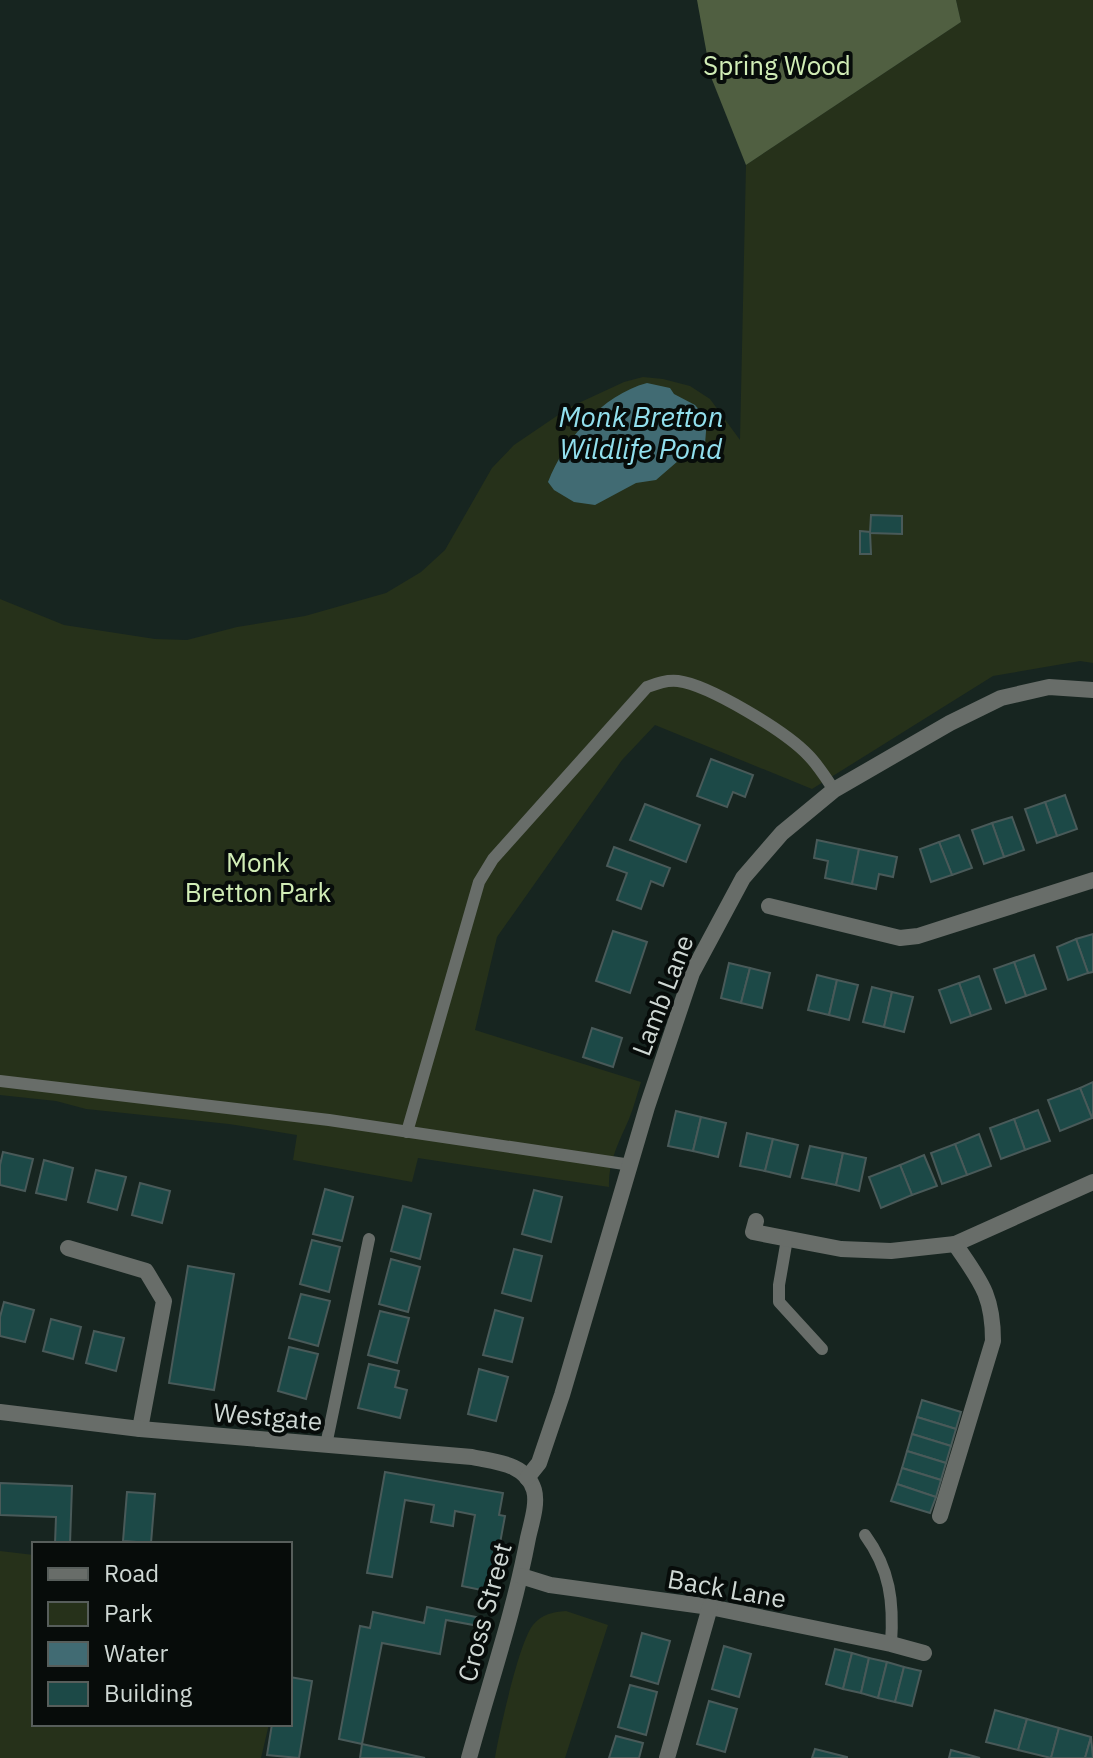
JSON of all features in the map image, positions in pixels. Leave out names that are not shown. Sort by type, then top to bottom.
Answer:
[{"type":"street","name":"Lamb Lane","points":[[527,1478],[539,1463],[647,1107],[692,973],[743,878],[782,833],[834,790],[950,723],[1001,698],[1049,687],[1093,690]]},
{"type":"street","points":[[769,906],[900,938],[918,936],[1093,880]]},
{"type":"street","points":[[756,1221],[753,1232],[841,1249],[891,1251],[955,1244],[1093,1182]]},
{"type":"street","points":[[940,1516],[993,1341],[993,1314],[985,1289],[955,1244]]},
{"type":"street","points":[[68,1248],[146,1271],[164,1301],[140,1429]]},
{"type":"street","name":"Westgate","points":[[0,1412],[140,1429],[472,1457],[514,1467],[527,1478]]},
{"type":"street","name":"Cross Street","points":[[469,1758],[521,1576],[535,1503],[534,1490],[527,1478]]},
{"type":"street","name":"Back Lane","points":[[521,1576],[550,1585],[710,1607],[924,1653]]},
{"type":"street","points":[[667,1758],[710,1607]]},
{"type":"lane","points":[[407,1132],[479,882],[493,859],[647,687],[663,681],[680,681],[752,715],[808,755],[834,790]]},
{"type":"lane","points":[[0,1081],[407,1132],[631,1165]]},
{"type":"lane","points":[[326,1445],[369,1239]]},
{"type":"lane","points":[[787,1239],[779,1302],[822,1349]]},
{"type":"lane","points":[[865,1535],[878,1553],[888,1576],[893,1618],[891,1644]]},
{"type":"green space","name":"Spring Wood","points":[[697,0],[956,0],[961,22],[746,165],[711,77]]},
{"type":"green space","name":"Monk Bretton Park","points":[[956,0],[1093,0],[1093,663],[1080,661],[993,676],[812,789],[655,725],[622,760],[497,937],[475,1030],[641,1082],[612,1161],[609,1187],[418,1158],[412,1182],[293,1160],[297,1135],[0,1095],[0,599],[64,625],[155,639],[187,640],[237,627],[305,616],[386,593],[421,572],[445,550],[492,468],[514,445],[570,407],[624,382],[643,377],[690,386],[710,399],[740,440],[746,165],[961,22]]},
{"type":"green space","points":[[0,1551],[32,1555],[32,1726],[269,1726],[261,1758],[0,1758]]},
{"type":"green space","points":[[566,1611],[608,1625],[565,1758],[495,1758],[510,1688],[528,1635],[540,1618]]},
{"type":"water","name":"Monk Bretton Wildlife Pond","points":[[647,383],[670,388],[674,394],[695,405],[707,419],[705,444],[694,457],[678,461],[656,480],[636,483],[595,505],[574,502],[554,490],[548,482],[555,466],[587,421],[615,397]]},
{"type":"building","points":[[871,515],[902,516],[902,534],[870,533]]},
{"type":"building","points":[[860,531],[870,532],[871,554],[860,554]]},
{"type":"building","points":[[711,759],[753,775],[745,797],[733,792],[727,807],[697,796]]},
{"type":"building","points":[[1065,795],[1077,829],[1057,836],[1045,802]]},
{"type":"building","points":[[1045,802],[1057,836],[1037,843],[1025,809]]},
{"type":"building","points":[[645,804],[700,825],[686,862],[630,840]]},
{"type":"building","points":[[1012,817],[1024,850],[1004,857],[992,823]]},
{"type":"building","points":[[992,823],[1004,857],[984,864],[972,830]]},
{"type":"building","points":[[959,835],[972,868],[952,875],[939,842]]},
{"type":"building","points":[[817,840],[859,849],[852,884],[825,878],[828,861],[814,858]]},
{"type":"building","points":[[939,842],[952,875],[931,882],[920,849]]},
{"type":"building","points":[[614,847],[670,868],[663,886],[651,881],[641,909],[617,900],[627,873],[607,866]]},
{"type":"building","points":[[859,849],[897,857],[893,877],[879,874],[876,889],[852,884]]},
{"type":"building","points":[[613,931],[647,942],[630,993],[596,981]]},
{"type":"building","points":[[1093,934],[1093,972],[1088,973],[1076,939]]},
{"type":"building","points":[[1076,939],[1088,973],[1068,980],[1057,947]]},
{"type":"building","points":[[1034,955],[1046,989],[1026,996],[1014,962]]},
{"type":"building","points":[[1014,962],[1026,996],[1006,1003],[994,969]]},
{"type":"building","points":[[729,963],[750,968],[741,1003],[721,998]]},
{"type":"building","points":[[750,968],[770,973],[762,1008],[741,1003]]},
{"type":"building","points":[[817,975],[837,980],[829,1015],[808,1010]]},
{"type":"building","points":[[979,976],[991,1009],[971,1016],[959,983]]},
{"type":"building","points":[[837,980],[858,985],[849,1020],[829,1015]]},
{"type":"building","points":[[959,983],[971,1016],[951,1023],[939,990]]},
{"type":"building","points":[[872,987],[892,992],[884,1027],[863,1022]]},
{"type":"building","points":[[892,992],[913,997],[904,1032],[884,1027]]},
{"type":"building","points":[[592,1028],[622,1038],[613,1067],[583,1057]]},
{"type":"building","points":[[1093,1082],[1093,1118],[1092,1118],[1080,1088]]},
{"type":"building","points":[[1080,1088],[1092,1118],[1060,1131],[1048,1100]]},
{"type":"building","points":[[1038,1110],[1050,1141],[1025,1150],[1014,1119]]},
{"type":"building","points":[[676,1111],[701,1117],[693,1151],[668,1146]]},
{"type":"building","points":[[701,1117],[726,1123],[718,1157],[693,1151]]},
{"type":"building","points":[[1014,1119],[1025,1150],[1001,1159],[990,1128]]},
{"type":"building","points":[[747,1133],[773,1139],[765,1171],[740,1166]]},
{"type":"building","points":[[979,1134],[991,1166],[967,1175],[955,1144]]},
{"type":"building","points":[[773,1139],[798,1145],[790,1177],[765,1171]]},
{"type":"building","points":[[955,1144],[967,1175],[942,1184],[931,1153]]},
{"type":"building","points":[[810,1146],[843,1153],[836,1185],[802,1178]]},
{"type":"building","points":[[3,1152],[33,1159],[25,1191],[0,1185]]},
{"type":"building","points":[[843,1153],[866,1158],[859,1191],[836,1185]]},
{"type":"building","points":[[924,1155],[937,1186],[912,1195],[900,1165]]},
{"type":"building","points":[[44,1160],[73,1168],[66,1200],[36,1193]]},
{"type":"building","points":[[900,1165],[912,1195],[881,1208],[869,1177]]},
{"type":"building","points":[[96,1170],[126,1177],[117,1210],[88,1202]]},
{"type":"building","points":[[140,1183],[170,1191],[162,1223],[132,1215]]},
{"type":"building","points":[[325,1189],[353,1197],[342,1241],[313,1234]]},
{"type":"building","points":[[534,1190],[562,1197],[551,1242],[522,1234]]},
{"type":"building","points":[[403,1206],[431,1214],[420,1259],[391,1251]]},
{"type":"building","points":[[312,1240],[340,1247],[329,1292],[300,1284]]},
{"type":"building","points":[[514,1249],[542,1256],[531,1301],[502,1293]]},
{"type":"building","points":[[391,1259],[420,1267],[408,1312],[379,1304]]},
{"type":"building","points":[[188,1266],[234,1274],[214,1390],[169,1383]]},
{"type":"building","points":[[301,1294],[330,1301],[318,1346],[289,1338]]},
{"type":"building","points":[[4,1302],[34,1310],[25,1342],[0,1336]]},
{"type":"building","points":[[495,1310],[523,1318],[512,1362],[483,1355]]},
{"type":"building","points":[[380,1311],[409,1318],[397,1363],[368,1355]]},
{"type":"building","points":[[51,1319],[81,1327],[73,1359],[43,1351]]},
{"type":"building","points":[[94,1331],[124,1338],[116,1371],[86,1363]]},
{"type":"building","points":[[289,1347],[318,1354],[306,1399],[278,1391]]},
{"type":"building","points":[[369,1364],[399,1371],[395,1387],[407,1390],[400,1418],[358,1408]]},
{"type":"building","points":[[479,1369],[508,1377],[496,1421],[468,1414]]},
{"type":"building","points":[[922,1400],[961,1412],[956,1429],[917,1417]]},
{"type":"building","points":[[917,1417],[956,1429],[951,1446],[912,1434]]},
{"type":"building","points":[[912,1434],[951,1446],[946,1463],[907,1451]]},
{"type":"building","points":[[907,1451],[946,1463],[941,1480],[902,1468]]},
{"type":"building","points":[[902,1468],[941,1480],[936,1497],[897,1484]]},
{"type":"building","points":[[385,1472],[503,1493],[499,1515],[505,1516],[491,1592],[462,1586],[475,1515],[455,1511],[453,1526],[431,1522],[434,1505],[405,1500],[392,1577],[367,1573]]},
{"type":"building","points":[[0,1483],[72,1486],[70,1542],[55,1542],[56,1517],[0,1515]]},
{"type":"building","points":[[897,1484],[936,1497],[930,1513],[891,1501]]},
{"type":"building","points":[[127,1492],[155,1494],[151,1542],[123,1541]]},
{"type":"building","points":[[427,1607],[481,1618],[479,1626],[446,1620],[440,1654],[382,1643],[362,1744],[339,1739],[360,1626],[370,1628],[373,1612],[424,1623]]},
{"type":"building","points":[[642,1633],[670,1641],[658,1684],[631,1676]]},
{"type":"building","points":[[724,1646],[751,1654],[739,1697],[712,1689]]},
{"type":"building","points":[[835,1649],[852,1653],[843,1689],[826,1684]]},
{"type":"building","points":[[852,1653],[869,1658],[861,1693],[843,1689]]},
{"type":"building","points":[[869,1658],[887,1662],[878,1698],[861,1693]]},
{"type":"building","points":[[887,1662],[904,1667],[895,1702],[878,1698]]},
{"type":"building","points":[[904,1667],[921,1671],[912,1706],[895,1702]]},
{"type":"building","points":[[292,1677],[312,1681],[299,1758],[267,1755],[272,1726],[292,1726]]},
{"type":"building","points":[[630,1685],[657,1692],[646,1735],[618,1727]]},
{"type":"building","points":[[709,1701],[737,1709],[725,1752],[697,1744]]},
{"type":"building","points":[[995,1710],[1027,1719],[1018,1750],[986,1742]]},
{"type":"building","points":[[1027,1719],[1059,1728],[1051,1758],[1018,1750]]},
{"type":"building","points":[[1059,1728],[1091,1737],[1085,1758],[1051,1758]]},
{"type":"building","points":[[616,1736],[643,1743],[639,1758],[609,1758]]},
{"type":"building","points":[[1091,1737],[1093,1758],[1085,1758]]},
{"type":"building","points":[[362,1744],[425,1758],[360,1758]]},
{"type":"building","points":[[815,1749],[847,1757],[847,1758],[812,1758]]},
{"type":"building","points":[[951,1750],[980,1758],[949,1758]]}]
